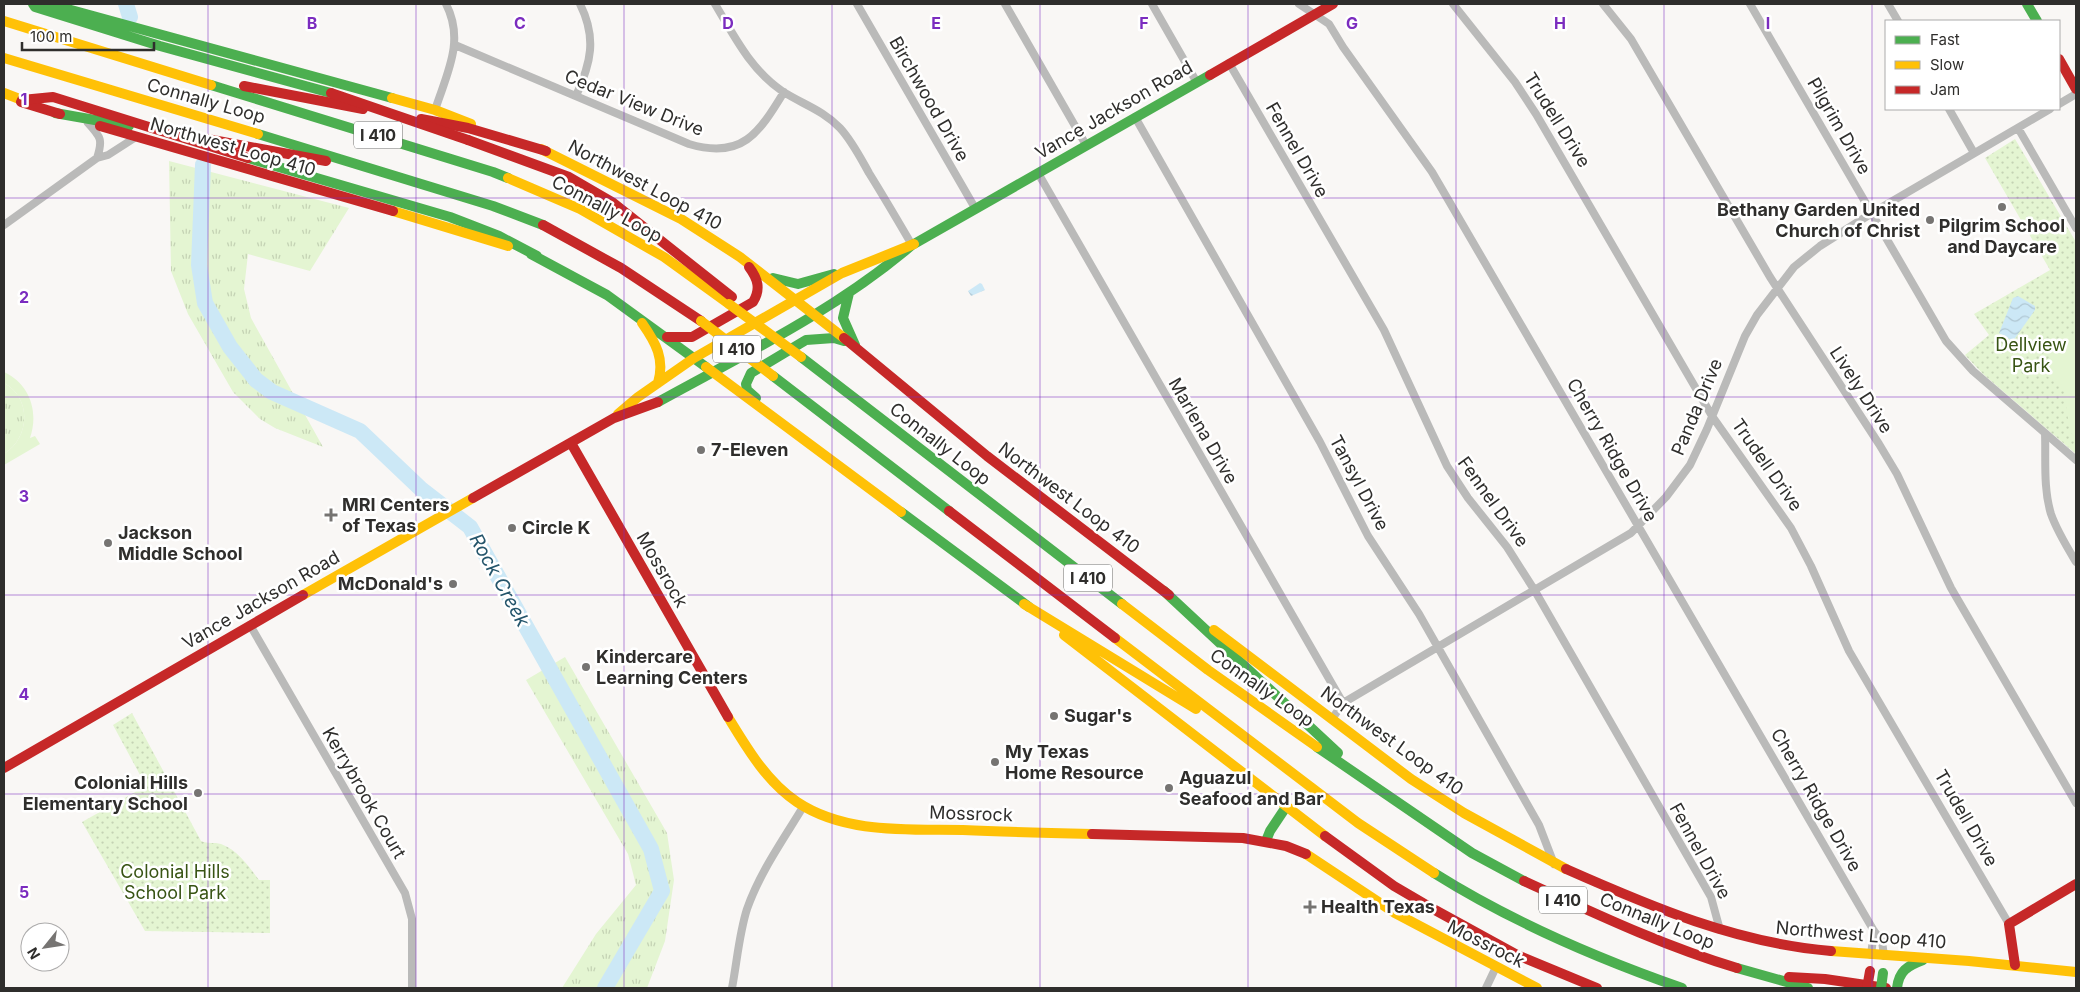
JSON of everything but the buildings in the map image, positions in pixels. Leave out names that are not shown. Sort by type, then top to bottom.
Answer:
[{"type":"main road","points":[[33,4],[35,7],[160,46],[331,93],[570,177],[612,202],[710,278],[732,302]]},
{"type":"main road","name":"Northwest Loop 410","points":[[49,4],[435,110],[546,151],[681,219],[767,276],[987,456],[1332,719],[1434,794],[1499,834],[1554,864],[1634,899],[1684,918],[1759,941],[1796,948],[2015,965],[2076,972]]},
{"type":"main road","name":"Vance Jackson Road","points":[[4,768],[250,625],[614,418],[658,383],[694,358],[842,273],[912,245],[1333,4]]},
{"type":"main road","points":[[2027,4],[2036,20]]},
{"type":"main road","name":"Connally Loop","points":[[4,20],[434,152],[493,172],[580,209],[664,257],[732,302],[1208,670],[1472,854],[1518,879],[1642,934],[1704,958],[1808,988]]},
{"type":"main road","name":"Connally Loop","points":[[4,58],[376,168],[493,206],[544,226],[621,268],[701,321],[1358,823],[1459,889],[1508,916],[1616,965],[1682,988]]},
{"type":"main road","points":[[2060,61],[2076,89]]},
{"type":"main road","points":[[176,73],[468,128],[546,151]]},
{"type":"main road","points":[[4,95],[22,100],[53,97],[248,158],[450,217],[499,236],[537,256]]},
{"type":"main road","name":"Northwest Loop 410","points":[[4,95],[88,123],[448,227],[537,256],[607,295],[783,423],[1024,604],[1286,807],[1394,886],[1517,955],[1597,988]]},
{"type":"main road","points":[[55,113],[288,155],[376,168]]},
{"type":"main road","name":"Vance Jackson Road","points":[[614,418],[652,405],[815,315],[879,273],[912,245]]},
{"type":"main road","points":[[666,337],[692,337],[753,302],[758,296],[759,282],[740,257]]},
{"type":"main road","points":[[767,276],[798,284],[842,273]]},
{"type":"main road","points":[[849,293],[843,318],[853,346]]},
{"type":"main road","points":[[637,316],[658,345],[661,354],[662,370],[658,383]]},
{"type":"main road","points":[[783,423],[747,390],[746,384],[751,374],[806,340],[834,338],[853,346]]},
{"type":"main road","name":"Mossrock","points":[[571,443],[743,742],[756,762],[776,786],[803,807],[832,820],[874,828],[1243,838],[1266,841],[1309,855],[1395,913],[1537,988]]},
{"type":"main road","points":[[1164,591],[1381,792]]},
{"type":"main road","points":[[1024,604],[1244,737]]},
{"type":"main road","points":[[1266,841],[1270,831],[1286,807]]},
{"type":"main road","points":[[2009,924],[2076,884]]},
{"type":"main road","name":"Trudell Drive","points":[[2009,924],[2015,965]]},
{"type":"main road","points":[[1867,988],[1871,955]]},
{"type":"main road","name":"Cherry Ridge Drive","points":[[1880,988],[1884,956]]},
{"type":"main road","points":[[1897,988],[1898,976],[1901,971],[1908,965],[1926,958]]},
{"type":"main road","points":[[1761,975],[1825,979],[1886,988]]},
{"type":"street","points":[[435,110],[455,45],[454,25],[446,4]]},
{"type":"street","points":[[576,96],[584,79],[591,44],[586,17],[580,4]]},
{"type":"street","points":[[715,4],[750,61],[764,76],[784,92],[814,107],[846,135],[912,245]]},
{"type":"street","name":"Birchwood Drive","points":[[857,4],[975,208]]},
{"type":"street","points":[[1005,4],[1086,145]]},
{"type":"street","points":[[1152,4],[1196,81]]},
{"type":"street","name":"Cherry Ridge Drive","points":[[1300,4],[1329,24],[1343,47],[1432,172],[1874,931],[1882,941],[1884,956]]},
{"type":"street","name":"Trudell Drive","points":[[1454,4],[1515,82],[1536,114],[1712,416],[1791,528],[1811,566],[1850,652],[2009,924]]},
{"type":"street","name":"Lively Drive","points":[[1603,4],[1631,40],[1777,289],[1897,474],[1951,588],[2076,803]]},
{"type":"street","name":"Pilgrim Drive","points":[[1750,4],[1938,330],[1955,353],[1993,389],[2076,460]]},
{"type":"street","points":[[1888,4],[1897,20]]},
{"type":"street","name":"Cedar View Drive","points":[[455,45],[689,144],[719,149],[737,145],[752,136],[766,122],[784,92]]},
{"type":"street","name":"Fennel Drive","points":[[1229,62],[1384,330],[1454,478],[1507,547],[1535,591],[1711,897],[1720,930]]},
{"type":"street","points":[[2060,103],[2076,94]]},
{"type":"street","points":[[1950,110],[1974,153]]},
{"type":"street","name":"Panda Drive","points":[[1332,719],[1343,703],[1618,543],[1638,527],[1679,480],[1697,452],[1745,336],[1757,315],[1802,260],[1872,213],[2048,110]]},
{"type":"street","name":"Tansyl Drive","points":[[1135,117],[1320,442],[1368,536],[1419,614],[1539,824],[1554,864]]},
{"type":"street","points":[[88,123],[101,140],[97,158]]},
{"type":"street","points":[[2018,128],[2076,228]]},
{"type":"street","points":[[4,225],[97,158],[108,155],[136,137]]},
{"type":"street","name":"Marlena Drive","points":[[1038,173],[1343,703]]},
{"type":"street","points":[[2045,432],[2046,490],[2050,508],[2056,526],[2076,562]]},
{"type":"street","name":"Kerrybrook Court","points":[[250,625],[404,893],[412,922],[412,988]]},
{"type":"street","points":[[732,988],[744,924],[752,897],[764,871],[803,807]]},
{"type":"street","points":[[1871,955],[1874,931]]},
{"type":"street","points":[[1486,988],[1496,967]]},
{"type":"green space","name":"Dellview Park","points":[[2015,139],[2076,242],[2076,454],[1983,374],[1965,355],[1989,335],[1974,314],[2050,270],[1985,158]]},
{"type":"green space","points":[[169,161],[349,208],[310,271],[248,254],[244,289],[251,318],[323,447],[275,428],[260,419],[233,392],[188,314],[171,271]]},
{"type":"green space","points":[[2065,331],[2076,338],[2076,438],[2070,432],[2063,386],[2040,372]]},
{"type":"green space","points":[[4,372],[13,377],[26,391],[33,409],[33,428],[30,438],[35,436],[40,444],[4,465],[4,454],[13,447],[19,438],[24,418],[19,398],[4,383]]},
{"type":"green space","points":[[4,383],[19,398],[24,418],[19,438],[13,447],[4,454]]},
{"type":"green space","points":[[565,657],[667,833],[674,880],[665,941],[647,988],[562,988],[596,934],[636,885],[628,854],[526,680]]},
{"type":"green space","name":"Colonial Hills School Park","points":[[132,713],[201,841],[218,843],[233,850],[243,859],[259,880],[270,880],[270,933],[145,931],[82,822],[146,786],[113,725]]},
{"type":"water","points":[[980,283],[985,290],[971,296],[968,291]]},
{"type":"water","points":[[2018,296],[2035,306],[2035,310],[2013,341],[1999,333],[2013,298]]},
{"type":"waterway","name":"Rock Creek","points":[[126,4],[130,17]]},
{"type":"waterway","name":"Rock Creek","points":[[203,165],[199,265],[205,303],[230,347],[256,380],[272,392],[360,431],[421,489],[470,527],[651,849],[662,891],[605,988]]},
{"type":"traffic: fast","points":[[33,4],[35,7],[160,46],[331,93]]},
{"type":"traffic: fast","points":[[49,4],[392,98]]},
{"type":"traffic: fast","points":[[2027,4],[2036,20]]},
{"type":"traffic: fast","points":[[914,244],[1210,75]]},
{"type":"traffic: fast","points":[[211,85],[508,178]]},
{"type":"traffic: fast","points":[[55,113],[129,126]]},
{"type":"traffic: fast","points":[[258,134],[493,206],[543,225]]},
{"type":"traffic: fast","points":[[248,158],[450,217],[499,236],[537,256]]},
{"type":"traffic: fast","points":[[658,402],[821,311],[883,268],[912,245]]},
{"type":"traffic: fast","points":[[531,254],[607,295],[706,367]]},
{"type":"traffic: fast","points":[[773,278],[798,284],[834,274]]},
{"type":"traffic: fast","points":[[849,293],[843,318],[855,345]]},
{"type":"traffic: fast","points":[[756,398],[747,390],[746,384],[751,373],[806,340],[834,338],[844,341]]},
{"type":"traffic: fast","points":[[801,357],[1122,604]]},
{"type":"traffic: fast","points":[[773,376],[949,511]]},
{"type":"traffic: fast","points":[[901,512],[1029,607]]},
{"type":"traffic: fast","points":[[1164,591],[1338,753]]},
{"type":"traffic: fast","points":[[1317,747],[1472,853],[1524,881]]},
{"type":"traffic: fast","points":[[1266,841],[1270,831],[1286,807]]},
{"type":"traffic: fast","points":[[1434,873],[1464,891],[1555,938],[1682,988]]},
{"type":"traffic: fast","points":[[1897,988],[1902,973],[1912,965],[1923,960]]},
{"type":"traffic: fast","points":[[1737,968],[1808,988]]},
{"type":"traffic: fast","points":[[1881,988],[1883,973]]},
{"type":"traffic: slow","points":[[4,21],[211,85]]},
{"type":"traffic: slow","points":[[4,58],[258,134]]},
{"type":"traffic: slow","points":[[4,93],[22,100]]},
{"type":"traffic: slow","points":[[392,98],[435,110],[471,124]]},
{"type":"traffic: slow","points":[[541,149],[681,219],[740,257],[844,338]]},
{"type":"traffic: slow","points":[[508,178],[580,209],[664,257],[729,304]]},
{"type":"traffic: slow","points":[[393,211],[508,246]]},
{"type":"traffic: slow","points":[[618,414],[638,397],[694,358],[842,273],[914,244]]},
{"type":"traffic: slow","points":[[729,304],[801,357]]},
{"type":"traffic: slow","points":[[701,321],[773,376]]},
{"type":"traffic: slow","points":[[642,323],[655,344],[660,359],[658,383]]},
{"type":"traffic: slow","points":[[706,367],[901,512]]},
{"type":"traffic: slow","points":[[303,595],[473,498]]},
{"type":"traffic: slow","points":[[1024,604],[1196,709]]},
{"type":"traffic: slow","points":[[1122,604],[1208,670],[1317,747]]},
{"type":"traffic: slow","points":[[1214,630],[1411,779],[1464,813],[1566,869]]},
{"type":"traffic: slow","points":[[1064,635],[1325,836]]},
{"type":"traffic: slow","points":[[1115,638],[1358,823],[1434,873]]},
{"type":"traffic: slow","points":[[728,717],[758,763],[786,794],[797,802],[835,820],[877,828],[1092,834]]},
{"type":"traffic: slow","points":[[1306,854],[1395,913],[1537,988]]},
{"type":"traffic: slow","points":[[1831,951],[1969,961],[2076,972]]},
{"type":"traffic: jam","points":[[1210,75],[1333,4]]},
{"type":"traffic: jam","points":[[2060,61],[2076,89]]},
{"type":"traffic: jam","points":[[244,86],[363,109]]},
{"type":"traffic: jam","points":[[331,93],[468,140]]},
{"type":"traffic: jam","points":[[22,100],[53,97],[248,158]]},
{"type":"traffic: jam","points":[[21,102],[60,114]]},
{"type":"traffic: jam","points":[[421,119],[468,128],[546,151]]},
{"type":"traffic: jam","points":[[100,126],[393,211]]},
{"type":"traffic: jam","points":[[202,138],[326,161]]},
{"type":"traffic: jam","points":[[468,140],[569,177],[612,202],[732,297]]},
{"type":"traffic: jam","points":[[543,225],[621,268],[701,321]]},
{"type":"traffic: jam","points":[[667,337],[692,337],[753,302],[758,288],[755,276],[749,267]]},
{"type":"traffic: jam","points":[[844,338],[987,456],[1169,595]]},
{"type":"traffic: jam","points":[[473,498],[614,418],[658,402]]},
{"type":"traffic: jam","points":[[571,443],[728,717]]},
{"type":"traffic: jam","points":[[949,511],[1115,638]]},
{"type":"traffic: jam","points":[[4,768],[303,595]]},
{"type":"traffic: jam","points":[[1092,834],[1243,838],[1286,846],[1306,854]]},
{"type":"traffic: jam","points":[[1325,836],[1394,886],[1435,910],[1517,955],[1597,988]]},
{"type":"traffic: jam","points":[[1566,869],[1663,910],[1728,932],[1796,947],[1831,951]]},
{"type":"traffic: jam","points":[[1524,881],[1682,950],[1737,968]]},
{"type":"traffic: jam","points":[[2015,965],[2009,924],[2076,884]]},
{"type":"traffic: jam","points":[[1867,988],[1870,971]]},
{"type":"traffic: jam","points":[[1789,977],[1825,979],[1886,988]]},
{"type":"place","name":"Pilgrim School and Daycare","points":[[2002,207]]},
{"type":"place","name":"Bethany Garden United Church of Christ","points":[[1930,220]]},
{"type":"place","name":"7-Eleven","points":[[701,450]]},
{"type":"place","name":"MRI Centers of Texas","points":[[331,515]]},
{"type":"place","name":"Circle K","points":[[512,528]]},
{"type":"place","name":"Jackson Middle School","points":[[108,543]]},
{"type":"place","name":"McDonald's","points":[[453,584]]},
{"type":"place","name":"Kindercare Learning Centers","points":[[586,667]]},
{"type":"place","name":"Sugar's","points":[[1054,716]]},
{"type":"place","name":"My Texas Home Resource","points":[[995,762]]},
{"type":"place","name":"Aguazul Seafood and Bar","points":[[1169,788]]},
{"type":"place","name":"Colonial Hills Elementary School","points":[[198,793]]},
{"type":"place","name":"Health Texas","points":[[1310,907]]}]
